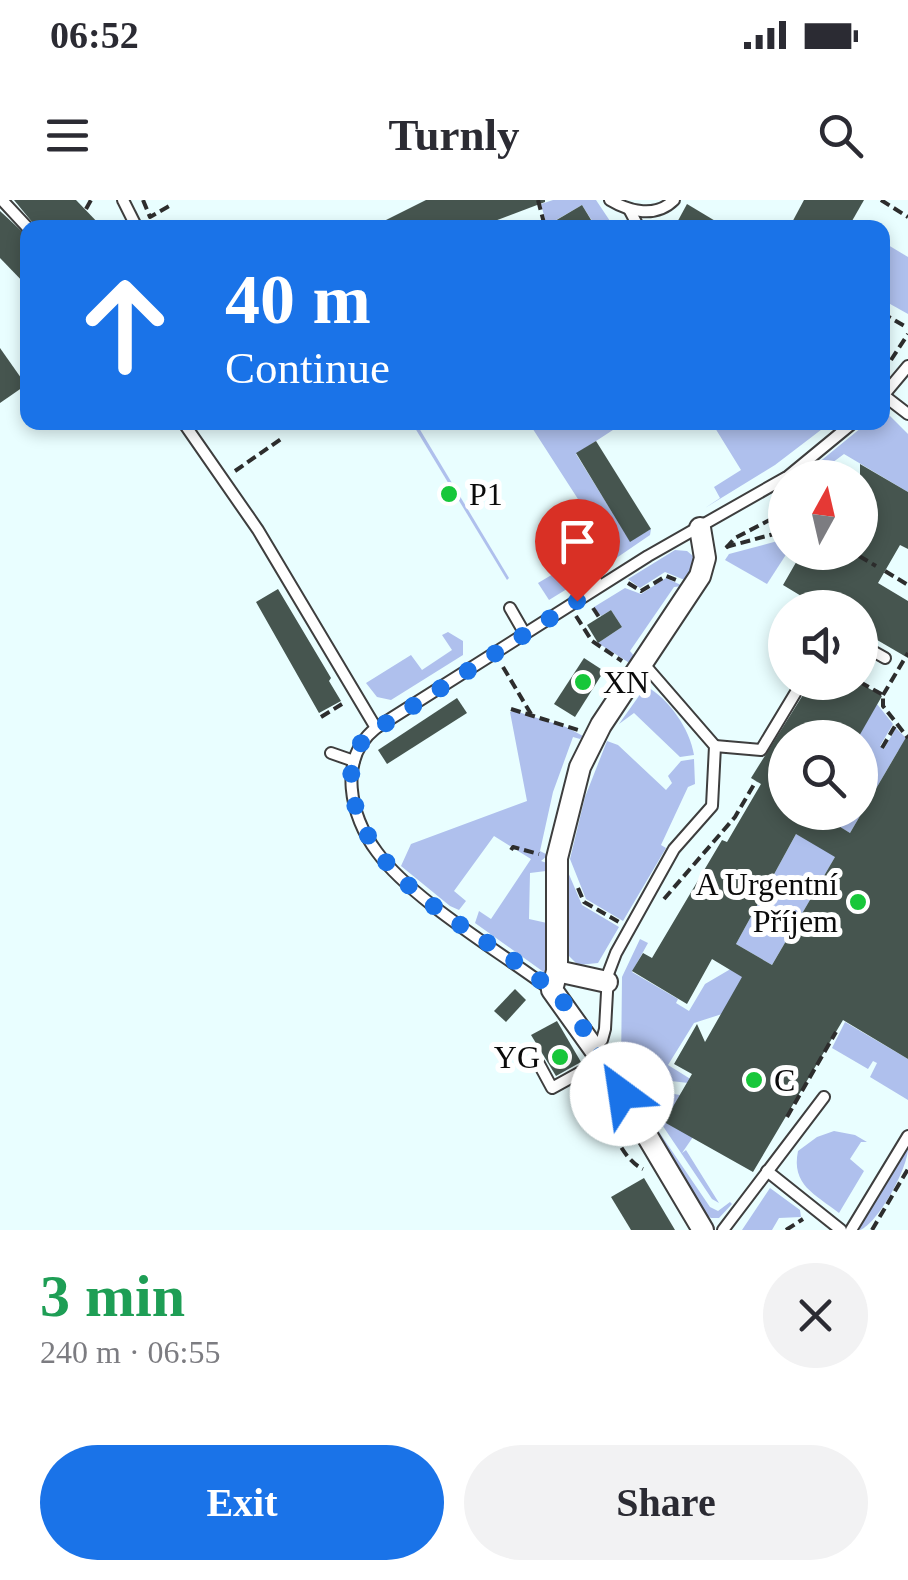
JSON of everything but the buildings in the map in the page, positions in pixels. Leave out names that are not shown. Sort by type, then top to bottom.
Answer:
[{"type":"street","points":[[700,528],[705,552],[700,576],[592,739],[572,793],[557,858],[555,981],[596,1058],[703,1230]]},
{"type":"street","points":[[555,981],[607,982]]},
{"type":"lane","points":[[2,200],[21,220]]},
{"type":"lane","points":[[610,200],[629,209],[652,212],[663,210],[674,200]]},
{"type":"lane","points":[[629,209],[634,220]]},
{"type":"lane","points":[[890,388],[908,366]]},
{"type":"lane","points":[[189,430],[258,530],[376,728]]},
{"type":"lane","points":[[807,460],[844,430]]},
{"type":"lane","points":[[555,981],[423,896],[376,852],[353,797],[350,776],[359,746],[376,728],[599,586],[768,488]]},
{"type":"lane","points":[[588,568],[599,586]]},
{"type":"lane","points":[[510,608],[525,634]]},
{"type":"lane","points":[[878,654],[885,658]]},
{"type":"lane","points":[[539,1064],[552,1088],[596,1058],[606,1024],[607,982],[616,953],[674,849],[712,806],[715,746],[643,662]]},
{"type":"lane","points":[[715,746],[762,750],[791,700]]},
{"type":"lane","points":[[331,753],[354,761]]},
{"type":"lane","points":[[723,1230],[824,1097]]},
{"type":"lane","points":[[850,1230],[908,1136]]},
{"type":"lane","points":[[767,1171],[841,1230]]},
{"type":"path","points":[[86,209],[92,200]]},
{"type":"path","points":[[143,200],[150,216],[171,205]]},
{"type":"path","points":[[880,200],[908,217]]},
{"type":"path","points":[[890,362],[908,331]]},
{"type":"path","points":[[231,474],[281,439]]},
{"type":"path","points":[[719,562],[734,538],[768,521]]},
{"type":"path","points":[[726,547],[768,536]]},
{"type":"path","points":[[885,572],[908,585]]},
{"type":"path","points":[[626,581],[641,591],[666,576],[685,584]]},
{"type":"path","points":[[576,616],[592,641],[619,659]]},
{"type":"path","points":[[908,654],[883,695],[883,706],[908,738]]},
{"type":"path","points":[[500,664],[531,714]]},
{"type":"path","points":[[878,692],[883,695]]},
{"type":"path","points":[[512,708],[584,733]]},
{"type":"path","points":[[882,748],[896,724]]},
{"type":"path","points":[[663,901],[735,817],[756,781]]},
{"type":"path","points":[[606,915],[616,920]]},
{"type":"path","points":[[786,1119],[836,1032]]},
{"type":"path","points":[[596,1058],[596,1093],[635,1165],[646,1170]]},
{"type":"path","points":[[872,1230],[908,1169]]},
{"type":"shaded area","points":[[553,200],[596,200],[609,220],[592,220],[582,205],[556,220],[545,220],[541,204]]},
{"type":"shaded area","points":[[890,246],[908,257],[908,314],[890,304]]},
{"type":"shaded area","points":[[890,416],[908,434],[908,492],[878,474],[878,460],[854,460],[844,454],[836,460],[822,460],[858,430],[890,430]]},
{"type":"shaded area","points":[[416,430],[420,430],[507,580]]},
{"type":"shaded area","points":[[534,430],[613,430],[576,454],[630,541],[651,529],[650,535],[612,561],[605,561],[596,548],[605,541]]},
{"type":"shaded area","points":[[716,430],[821,430],[782,460],[768,460],[768,469],[705,508],[720,498],[714,487],[741,470]]},
{"type":"shaded area","points":[[768,544],[768,570],[776,570],[767,584],[725,560],[729,554]]},
{"type":"shaded area","points":[[675,550],[693,556],[694,565],[687,581],[665,572],[640,588],[628,579]]},
{"type":"shaded area","points":[[565,567],[575,584],[549,600],[538,583]]},
{"type":"shaded area","points":[[666,578],[683,586],[674,587],[630,651],[635,657],[631,664],[598,643],[622,627],[611,610],[601,616],[594,607],[625,588],[641,594]]},
{"type":"shaded area","points":[[448,632],[463,641],[463,655],[391,700],[377,697],[366,683],[411,655],[422,670],[452,650],[442,635]]},
{"type":"shaded area","points":[[646,686],[677,716],[694,755],[680,757],[634,713],[619,724]]},
{"type":"shaded area","points":[[877,704],[893,724],[880,746],[884,749],[896,728],[908,740],[878,785],[878,720],[868,720]]},
{"type":"shaded area","points":[[510,712],[583,736],[573,737],[553,792],[540,851],[548,855],[541,861],[547,863],[546,871],[530,873],[529,919],[547,923],[545,973],[475,923],[479,911],[491,919],[531,859],[494,836],[454,891],[466,901],[459,910],[401,866],[411,844],[527,801]]},
{"type":"shaded area","points":[[607,741],[618,745],[666,790],[672,783],[668,776],[681,761],[694,759],[695,784],[688,787],[661,845],[666,848],[623,921],[586,899],[570,859],[585,797]]},
{"type":"shaded area","points":[[796,834],[845,840],[772,965],[736,944]]},
{"type":"shaded area","points":[[565,865],[582,905],[619,927],[598,963],[578,965],[569,956]]},
{"type":"shaded area","points":[[640,939],[648,943],[632,972],[678,999],[676,1003],[689,1011],[705,984],[734,967],[767,985],[722,1014],[694,1023],[668,1065],[721,1098],[688,1083],[629,1076],[621,1068],[622,977]]},
{"type":"shaded area","points":[[845,1022],[908,1059],[908,1100],[870,1077],[877,1063],[873,1061],[868,1069],[832,1048]]},
{"type":"shaded area","points":[[657,1091],[680,1095],[665,1122],[693,1137],[682,1153],[686,1150],[719,1203],[712,1199],[644,1098]]},
{"type":"shaded area","points":[[638,1101],[710,1207],[718,1211],[732,1204],[719,1218],[703,1212]]},
{"type":"shaded area","points":[[834,1131],[867,1142],[861,1142],[850,1159],[864,1171],[839,1213],[807,1188],[797,1163],[798,1151],[817,1137]]},
{"type":"shaded area","points":[[908,1148],[891,1194],[860,1230],[858,1227]]},
{"type":"shaded area","points":[[770,1188],[800,1210],[801,1217],[779,1218],[772,1230],[742,1230]]},
{"type":"place","name":"P1","points":[[449,494]]},
{"type":"place","name":"XN","points":[[583,682]]},
{"type":"place","name":"A Urgentní Příjem","points":[[858,902]]},
{"type":"place","name":"YG","points":[[560,1057]]},
{"type":"place","name":"C","points":[[754,1080]]},
{"type":"route","points":[[577,601],[376,728],[359,746],[350,776],[359,818],[376,852],[423,896],[558,996],[622,1094]]}]
